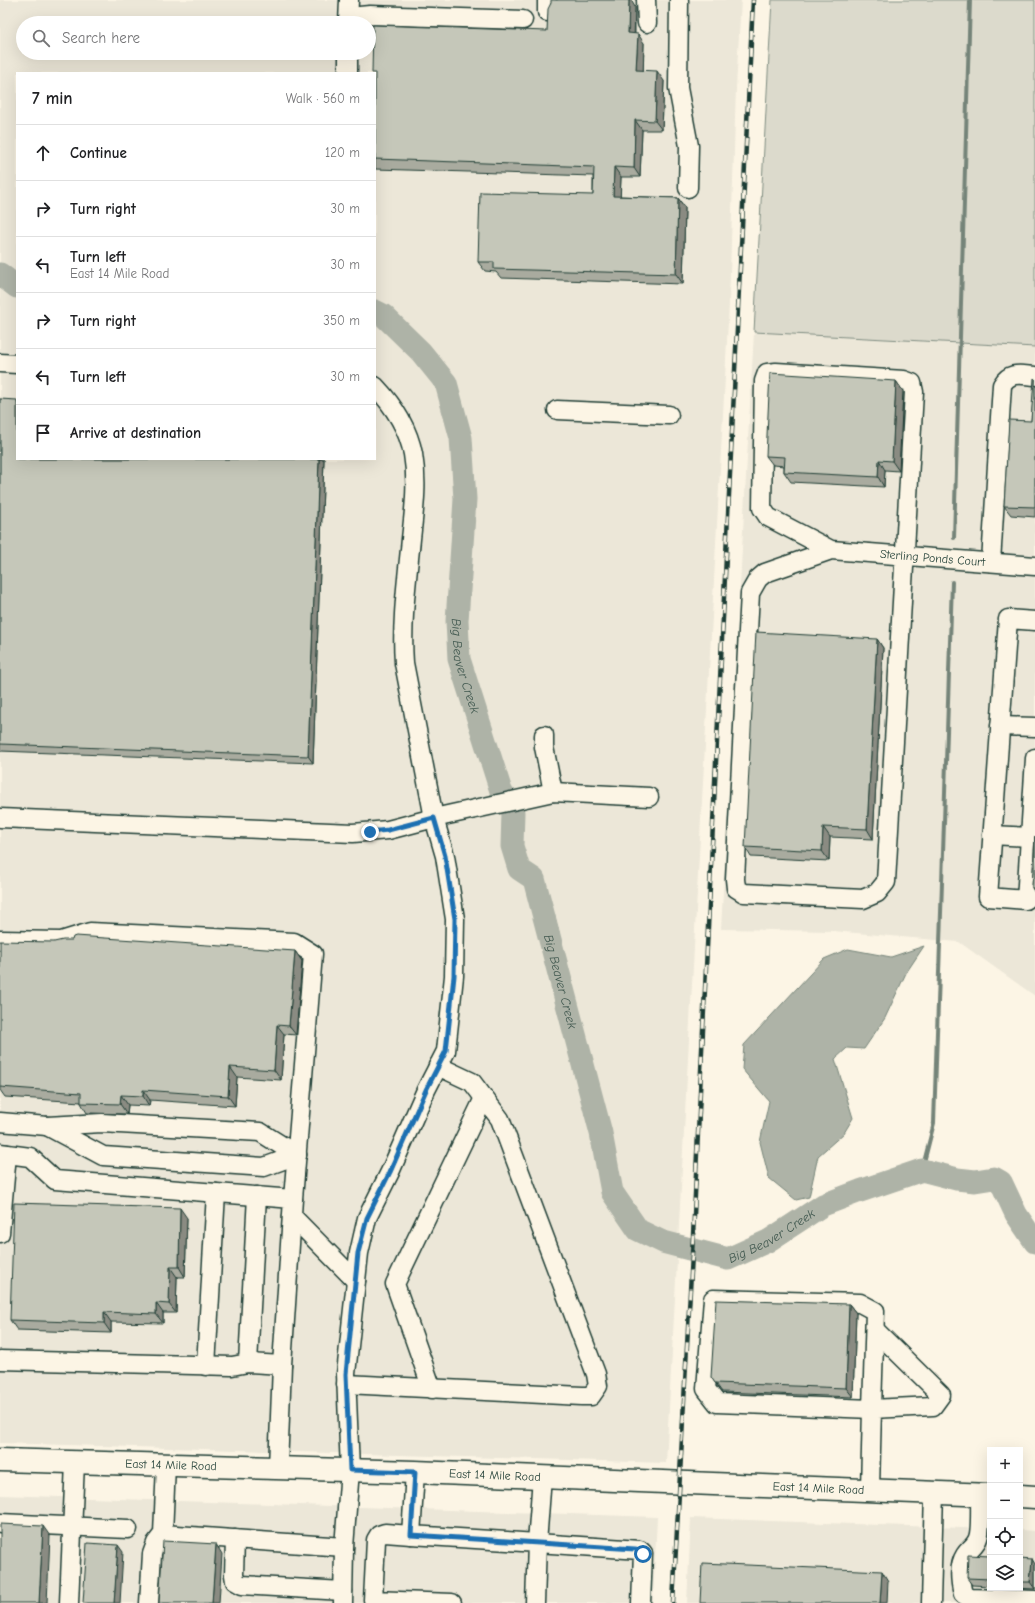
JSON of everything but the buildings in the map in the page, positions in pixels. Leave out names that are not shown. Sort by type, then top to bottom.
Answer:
[{"type":"main road","name":"East 14 Mile Road","points":[[0,1460],[415,1472],[985,1494]]},
{"type":"main road","points":[[1023,1496],[1035,1497]]},
{"type":"street","points":[[646,0],[647,23]]},
{"type":"street","points":[[679,0],[678,88],[689,146],[688,188]]},
{"type":"street","points":[[349,13],[524,20]]},
{"type":"street","points":[[348,60],[348,72]]},
{"type":"street","points":[[0,364],[16,364]]},
{"type":"street","points":[[776,372],[904,380],[912,383],[914,392],[886,882],[877,893],[863,899],[744,893],[736,888],[735,879],[750,593],[758,579],[764,573],[831,550],[768,517],[762,508],[764,381],[768,373],[776,372]]},
{"type":"street","points":[[991,562],[1002,385],[1005,379],[1011,375],[1035,376]]},
{"type":"street","points":[[235,1539],[234,1575],[235,1581],[242,1585],[343,1597],[344,1547],[350,1470],[346,1384],[358,1253],[367,1218],[390,1172],[426,1090],[446,1051],[454,976],[455,919],[445,856],[434,818],[407,685],[403,647],[404,607],[416,493],[413,459],[406,433],[385,397],[376,387]]},
{"type":"street","points":[[557,410],[669,415]]},
{"type":"street","name":"Sterling Ponds Court","points":[[831,550],[1035,566]]},
{"type":"street","points":[[1035,621],[1008,619],[988,897],[1026,900],[1035,758]]},
{"type":"street","points":[[1000,726],[1035,727]]},
{"type":"street","points":[[544,735],[544,746],[553,792]]},
{"type":"street","points":[[0,818],[353,833],[388,830],[434,818],[553,792],[649,797]]},
{"type":"street","points":[[992,835],[1030,838]]},
{"type":"street","points":[[0,940],[61,941],[90,932],[294,942],[313,954],[282,1364],[278,1468]]},
{"type":"street","points":[[346,1384],[582,1396],[591,1396],[598,1386],[596,1374],[500,1119],[472,1082],[438,1066]]},
{"type":"street","points":[[432,1389],[395,1284],[484,1098]]},
{"type":"street","points":[[0,1122],[47,1126],[102,1122],[260,1132],[297,1155]]},
{"type":"street","points":[[47,1126],[103,1156],[264,1167],[297,1155]]},
{"type":"street","points":[[0,1233],[4,1153],[30,1157],[55,1180],[257,1196],[293,1208],[356,1281]]},
{"type":"street","points":[[206,1366],[216,1193]]},
{"type":"street","points":[[248,1363],[257,1196]]},
{"type":"street","points":[[870,1489],[872,1409],[875,1330],[875,1311],[860,1303],[713,1299],[706,1389],[717,1403],[872,1409],[933,1406],[941,1394],[875,1330]]},
{"type":"street","points":[[0,1360],[206,1366],[232,1366],[248,1363],[282,1364]]},
{"type":"street","points":[[69,1603],[75,1462]]},
{"type":"street","points":[[149,1603],[152,1554],[156,1544],[163,1534],[166,1465]]},
{"type":"street","points":[[411,1535],[415,1472]]},
{"type":"street","points":[[535,1603],[537,1543],[542,1477]]},
{"type":"street","points":[[931,1603],[934,1492]]},
{"type":"street","points":[[985,1494],[979,1537],[973,1547],[965,1555],[961,1566],[960,1584],[963,1594],[970,1598],[1035,1600]]},
{"type":"street","points":[[0,1523],[128,1529]]},
{"type":"street","points":[[452,1603],[372,1601],[376,1540],[379,1535],[385,1533],[640,1550],[643,1554],[642,1603]]},
{"type":"street","points":[[163,1534],[344,1547]]},
{"type":"shaded area","points":[[0,0],[741,0],[736,88],[729,304],[666,1463],[0,1443]]},
{"type":"shaded area","points":[[772,0],[1035,0],[1035,347],[754,332]]},
{"type":"shaded area","points":[[754,332],[1035,347],[1035,996],[959,942],[833,931],[721,929]]},
{"type":"shaded area","points":[[924,946],[906,973],[885,1018],[864,1049],[847,1048],[835,1059],[853,1118],[844,1133],[818,1156],[809,1197],[796,1200],[769,1178],[760,1142],[769,1101],[742,1069],[744,1045],[824,959],[848,949],[891,957]]},
{"type":"shaded area","points":[[0,1495],[657,1517],[653,1603],[0,1603]]},
{"type":"shaded area","points":[[691,1518],[987,1529],[987,1591],[1023,1591],[1023,1530],[1035,1531],[1035,1603],[687,1603]]},
{"type":"waterway","points":[[954,538],[970,0]]},
{"type":"waterway","name":"Big Beaver Creek","points":[[0,274],[16,286]]},
{"type":"waterway","name":"Big Beaver Creek","points":[[376,312],[383,315],[421,352],[446,383],[461,438],[465,499],[457,621],[459,659],[501,791],[513,812],[512,846],[519,869],[534,879],[601,1133],[612,1192],[638,1230],[663,1242],[728,1259],[768,1241],[823,1205],[922,1170],[957,1179],[975,1181],[994,1178],[1001,1182],[1016,1214],[1035,1242]]},
{"type":"waterway","points":[[922,1170],[934,1123],[952,582]]},
{"type":"railway","points":[[673,1603],[693,1236],[753,0]]},
{"type":"route","points":[[370,832],[388,830],[434,818],[445,856],[455,919],[454,976],[446,1051],[426,1090],[390,1172],[367,1218],[358,1253],[346,1374],[350,1470],[415,1472],[411,1535],[635,1549],[640,1550],[643,1554]]}]
